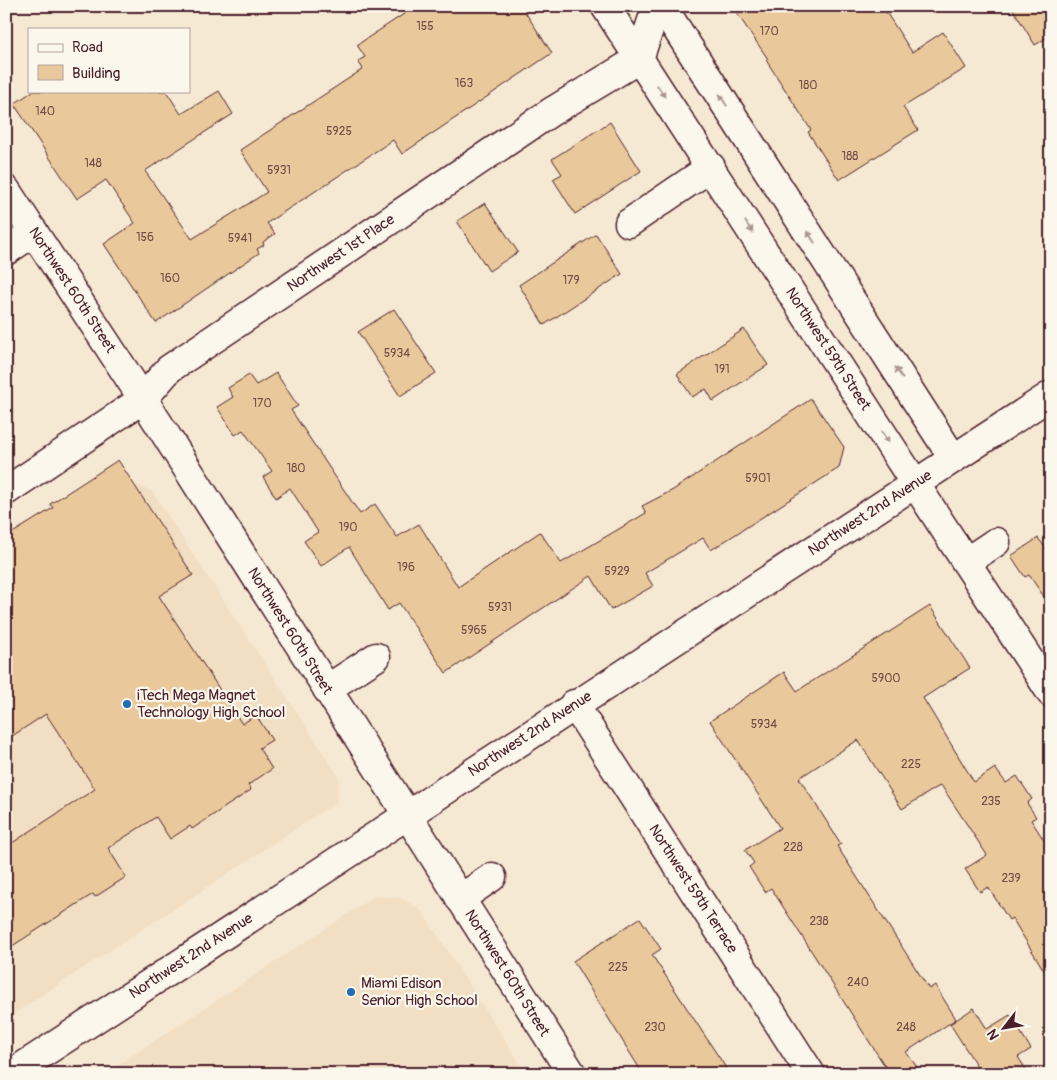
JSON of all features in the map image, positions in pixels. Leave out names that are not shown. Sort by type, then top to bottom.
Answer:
[{"type":"street","name":"Northwest 59th Street","points":[[606,6],[1051,693]]},
{"type":"street","points":[[639,59],[658,6]]},
{"type":"street","points":[[662,6],[953,458]]},
{"type":"street","name":"Northwest 1st Place","points":[[6,491],[143,399],[169,368],[551,112],[639,59]]},
{"type":"street","points":[[629,223],[710,167]]},
{"type":"street","name":"Northwest 60th Street","points":[[6,190],[143,399],[572,1074]]},
{"type":"street","points":[[6,251],[34,232]]},
{"type":"street","name":"Northwest 2nd Avenue","points":[[28,1069],[574,704],[1051,395]]},
{"type":"street","points":[[966,562],[996,542]]},
{"type":"street","points":[[327,689],[376,657]]},
{"type":"street","name":"Northwest 59th Terrace","points":[[574,704],[811,1074]]},
{"type":"street","points":[[460,899],[492,877]]},
{"type":"shaded area","points":[[102,474],[152,491],[339,777],[337,802],[6,1019],[6,538]]},
{"type":"shaded area","name":"Miami Edison Senior High School","points":[[375,896],[401,898],[422,911],[527,1074],[104,1074]]},
{"type":"building","points":[[416,6],[521,6],[552,53],[402,154],[393,140],[267,223],[275,234],[263,242],[264,245],[257,249],[259,253],[156,323],[104,244],[135,223],[106,180],[77,199],[14,104],[32,92],[167,92],[181,114],[219,91],[233,114],[145,171],[192,239],[267,192],[240,150],[363,69],[358,61],[365,57],[357,45]]},
{"type":"building","points":[[732,6],[882,6],[912,52],[943,32],[966,68],[903,107],[918,130],[839,180],[808,132],[811,130],[766,60],[768,59]]},
{"type":"building","points":[[1011,6],[1051,6],[1051,35],[1035,45]]},
{"type":"building","points":[[610,122],[641,171],[575,214],[553,179],[562,174],[552,159]]},
{"type":"building","points":[[485,203],[518,252],[489,271],[457,221]]},
{"type":"building","points":[[596,234],[622,274],[544,325],[519,285]]},
{"type":"building","points":[[394,309],[436,373],[400,396],[358,332]]},
{"type":"building","points":[[744,329],[768,365],[713,401],[706,389],[692,397],[677,374]]},
{"type":"building","points":[[276,373],[298,406],[291,410],[360,514],[375,504],[397,537],[419,524],[458,587],[540,532],[561,563],[646,513],[642,506],[673,490],[811,399],[844,447],[839,468],[711,550],[703,538],[645,573],[653,586],[611,610],[591,576],[446,673],[399,603],[388,610],[349,547],[321,566],[304,541],[318,532],[290,488],[276,498],[263,477],[272,471],[243,430],[235,435],[217,407],[233,397],[228,388],[249,375],[256,385]]},
{"type":"building","name":"iTech Mega Magnet Technology High School","points":[[118,460],[193,575],[159,596],[242,724],[256,715],[272,740],[259,748],[272,769],[248,785],[251,790],[192,829],[190,826],[170,839],[156,817],[108,848],[126,877],[95,897],[93,894],[6,950],[6,847],[95,789],[46,714],[6,740],[6,537],[53,508],[50,504]]},
{"type":"building","points":[[1038,538],[1051,555],[1051,607],[1029,575],[1025,577],[1011,556]]},
{"type":"building","points":[[930,606],[970,668],[923,698],[974,782],[995,768],[1006,783],[1017,776],[1032,799],[1027,803],[1036,817],[1031,820],[1051,851],[1051,982],[1012,918],[1009,920],[988,887],[980,892],[965,869],[987,855],[941,785],[902,809],[858,740],[799,778],[841,844],[837,846],[929,989],[935,985],[956,1019],[906,1052],[922,1074],[890,1074],[771,888],[765,892],[749,867],[754,863],[745,850],[780,828],[710,721],[784,672],[797,691]]},
{"type":"building","points":[[640,918],[661,949],[652,955],[730,1074],[643,1074],[573,961]]},
{"type":"building","points":[[974,1008],[987,1029],[1010,1015],[1031,1049],[1018,1057],[1029,1074],[982,1074],[950,1024]]},
{"type":"place","name":"iTech Mega Magnet Technology High School","points":[[127,704]]},
{"type":"place","name":"Miami Edison Senior High School","points":[[351,992]]}]
